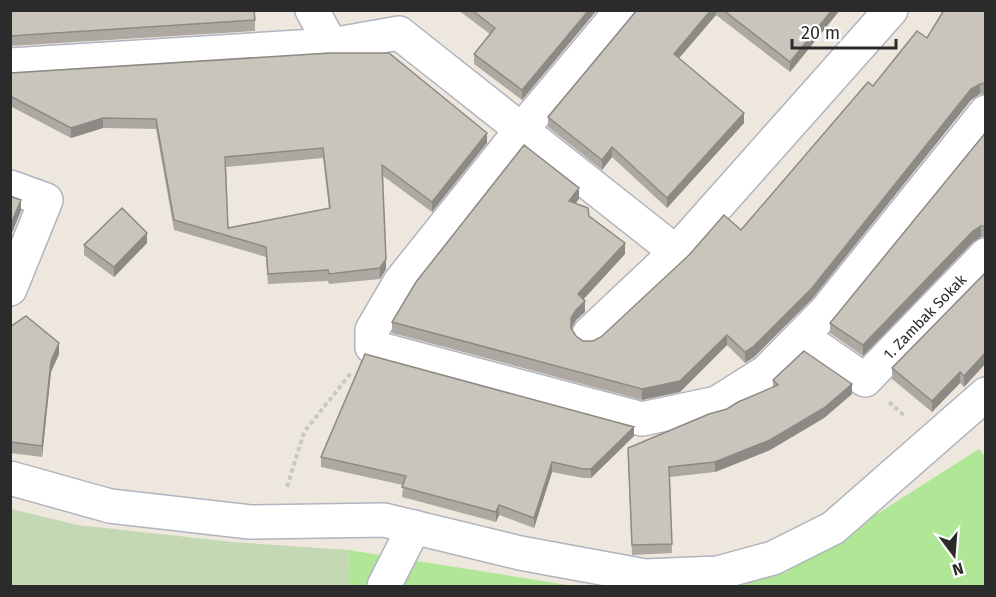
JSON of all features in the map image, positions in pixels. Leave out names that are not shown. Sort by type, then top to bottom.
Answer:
[{"type":"street","points":[[312,10],[331,45]]},
{"type":"street","points":[[622,10],[522,129],[400,282],[372,330],[372,347],[642,419],[717,403],[766,372],[826,311],[986,112]]},
{"type":"street","points":[[589,334],[676,252],[891,10]]},
{"type":"street","points":[[10,65],[331,45],[408,22],[522,129],[676,252]]},
{"type":"street","points":[[10,187],[46,200],[10,289]]},
{"type":"street","name":"1. Zambak Sokak","points":[[865,380],[986,255]]},
{"type":"street","points":[[801,336],[865,380]]},
{"type":"street","points":[[10,478],[110,506],[250,522],[384,520],[520,554],[645,576],[718,573],[773,558],[833,528],[986,394]]},
{"type":"street","points":[[384,586],[414,527]]},
{"type":"path","points":[[276,522],[304,432],[372,347]]},
{"type":"path","points":[[865,380],[932,441]]},
{"type":"green space","points":[[979,449],[985,456],[985,586],[726,586],[786,572]]},
{"type":"green space","points":[[11,509],[78,525],[233,542],[348,550],[350,586],[11,586]]},
{"type":"green space","points":[[348,550],[574,586],[350,586]]},
{"type":"building","points":[[10,10],[254,10],[255,20],[10,36]]},
{"type":"building","points":[[472,10],[589,10],[522,90],[474,54],[495,28]]},
{"type":"building","points":[[637,10],[711,10],[674,54],[744,113],[667,198],[612,147],[602,160],[548,117]]},
{"type":"building","points":[[723,10],[832,10],[790,62]]},
{"type":"building","points":[[944,10],[986,10],[986,83],[971,89],[812,288],[754,346],[745,352],[727,335],[680,381],[642,389],[392,322],[416,282],[524,145],[579,188],[569,201],[588,208],[589,216],[625,243],[578,294],[585,301],[571,318],[571,328],[583,341],[593,341],[601,337],[689,255],[724,215],[741,230],[868,82],[873,86],[917,31],[927,38]]},
{"type":"building","points":[[330,53],[389,53],[487,133],[432,202],[382,165],[386,259],[380,268],[329,274],[328,270],[268,274],[266,247],[174,220],[156,119],[103,118],[71,128],[10,96],[10,73]],"holes":[[[323,148],[330,208],[228,228],[225,157]]]},
{"type":"building","points":[[986,132],[986,226],[973,231],[863,345],[830,323]]},
{"type":"building","points":[[10,196],[21,200],[10,226]]},
{"type":"building","points":[[122,208],[147,233],[114,267],[84,245]]},
{"type":"building","points":[[986,272],[986,352],[964,376],[960,372],[932,401],[892,368]]},
{"type":"building","points":[[26,316],[59,343],[51,361],[42,446],[10,442],[10,327]]},
{"type":"building","points":[[804,351],[852,384],[824,408],[770,440],[715,462],[669,467],[672,544],[632,545],[628,448],[709,414],[727,409],[778,385],[773,380]]},
{"type":"building","points":[[365,354],[634,427],[591,469],[552,462],[534,518],[499,505],[496,512],[402,487],[406,476],[321,457]]}]
